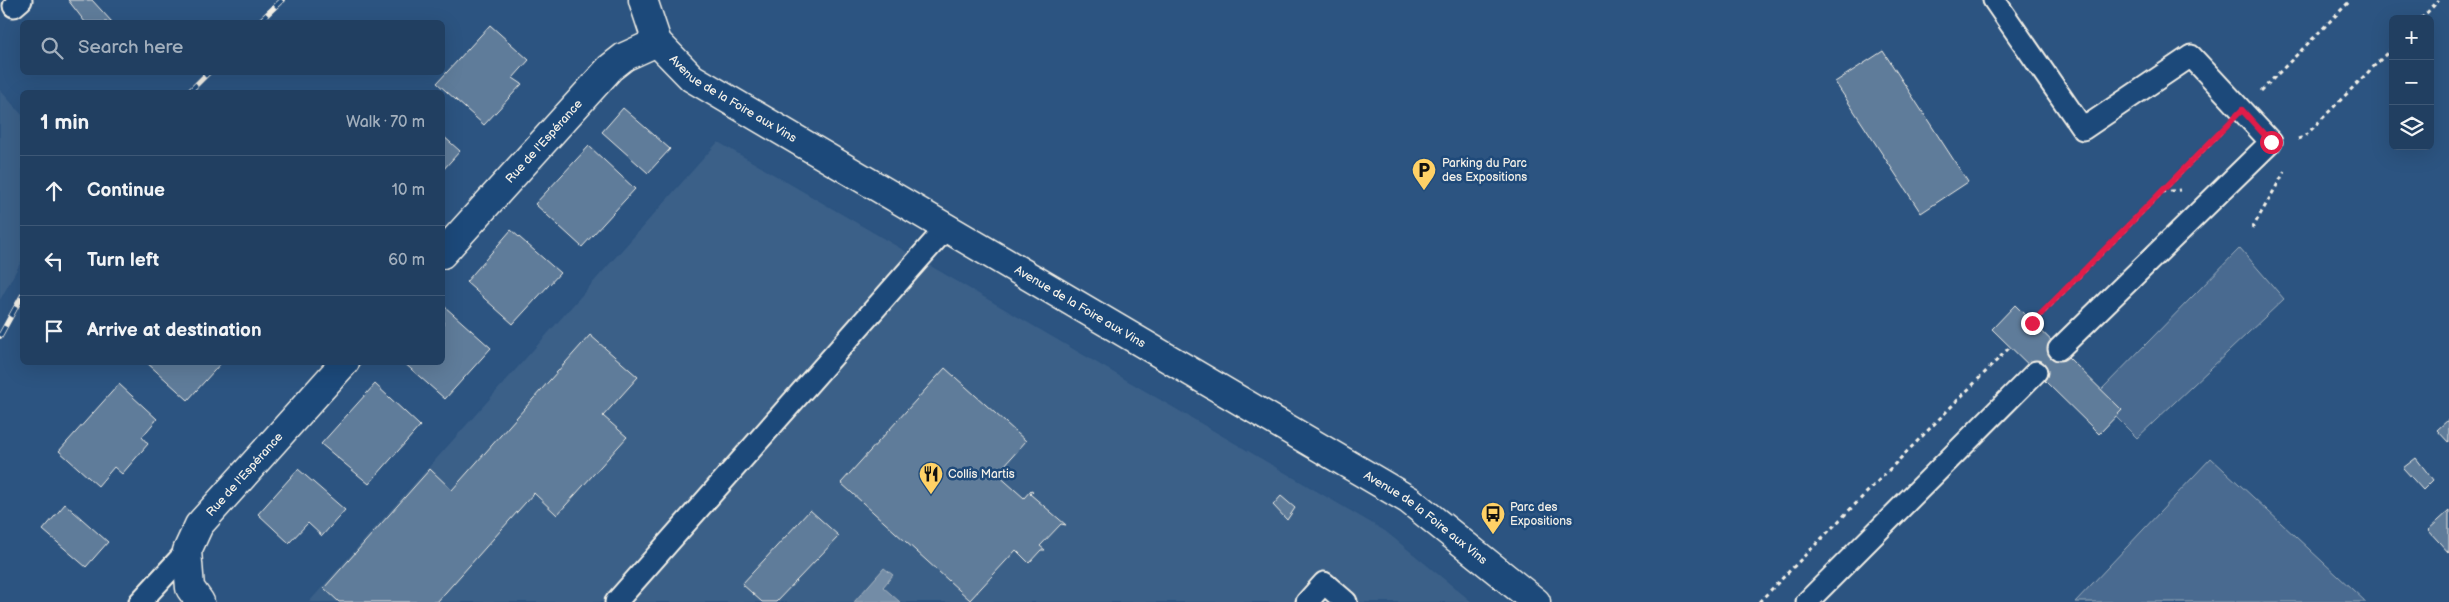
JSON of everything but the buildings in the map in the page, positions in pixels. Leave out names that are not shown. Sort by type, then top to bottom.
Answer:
[{"type":"street","name":"Avenue de la Foire aux Vins","points":[[642,0],[657,42],[692,78],[1409,500],[1536,602]]},
{"type":"street","name":"Rue de l'Espérance","points":[[445,251],[610,68],[624,57],[657,42]]},
{"type":"street","name":"Rue de l'Espérance","points":[[200,602],[190,588],[187,551],[199,525],[342,365]]},
{"type":"lane","points":[[1994,0],[2083,129],[2191,56],[2271,142],[2059,349]]},
{"type":"lane","points":[[616,602],[947,227]]},
{"type":"lane","points":[[1807,602],[2036,372]]},
{"type":"lane","points":[[140,602],[187,551]]},
{"type":"lane","points":[[1307,602],[1324,583],[1346,602]]},
{"type":"path","points":[[2032,323],[2351,0]]},
{"type":"path","points":[[2425,15],[2439,0]]},
{"type":"path","points":[[2299,146],[2304,137]]},
{"type":"path","points":[[2252,230],[2290,162]]},
{"type":"path","points":[[1759,602],[2010,347]]},
{"type":"shaded area","points":[[0,90],[20,113],[20,264],[0,300]]},
{"type":"shaded area","points":[[718,142],[1385,531],[1472,602],[309,602]]},
{"type":"shaded area","points":[[2240,248],[2284,299],[2137,438],[2115,416],[2101,390]]},
{"type":"shaded area","points":[[2211,458],[2366,602],[2075,602]]},
{"type":"shaded area","points":[[884,568],[893,575],[883,587],[900,602],[854,602]]},
{"type":"railway","points":[[261,20],[282,0]]},
{"type":"railway","points":[[191,90],[206,75]]},
{"type":"railway","points":[[0,336],[20,300]]},
{"type":"place","name":"Parking du Parc des Expositions","points":[[1424,191]]},
{"type":"place","name":"Collis Martis","points":[[931,495]]},
{"type":"place","name":"Parc des Expositions","points":[[1493,535]]},
{"type":"route","points":[[2032,323],[2242,110],[2271,142]]}]
